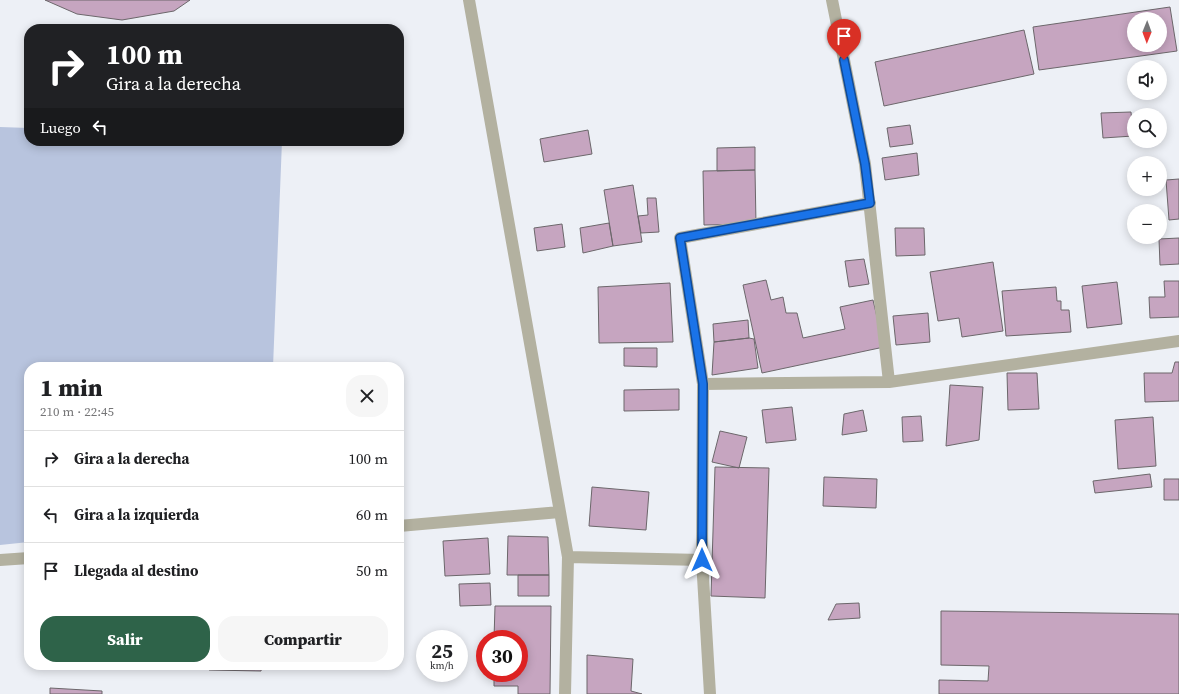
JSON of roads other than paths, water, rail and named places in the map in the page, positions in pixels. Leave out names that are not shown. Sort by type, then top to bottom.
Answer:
[{"type":"street","points":[[469,0],[568,557],[565,694]]},
{"type":"street","points":[[832,0],[865,164],[889,382]]},
{"type":"street","points":[[710,694],[702,560],[703,384],[680,238],[870,203]]},
{"type":"street","points":[[703,384],[889,382],[1179,341]]},
{"type":"street","points":[[404,526],[560,512]]},
{"type":"street","points":[[568,557],[702,560]]},
{"type":"street","points":[[0,560],[24,558]]}]
